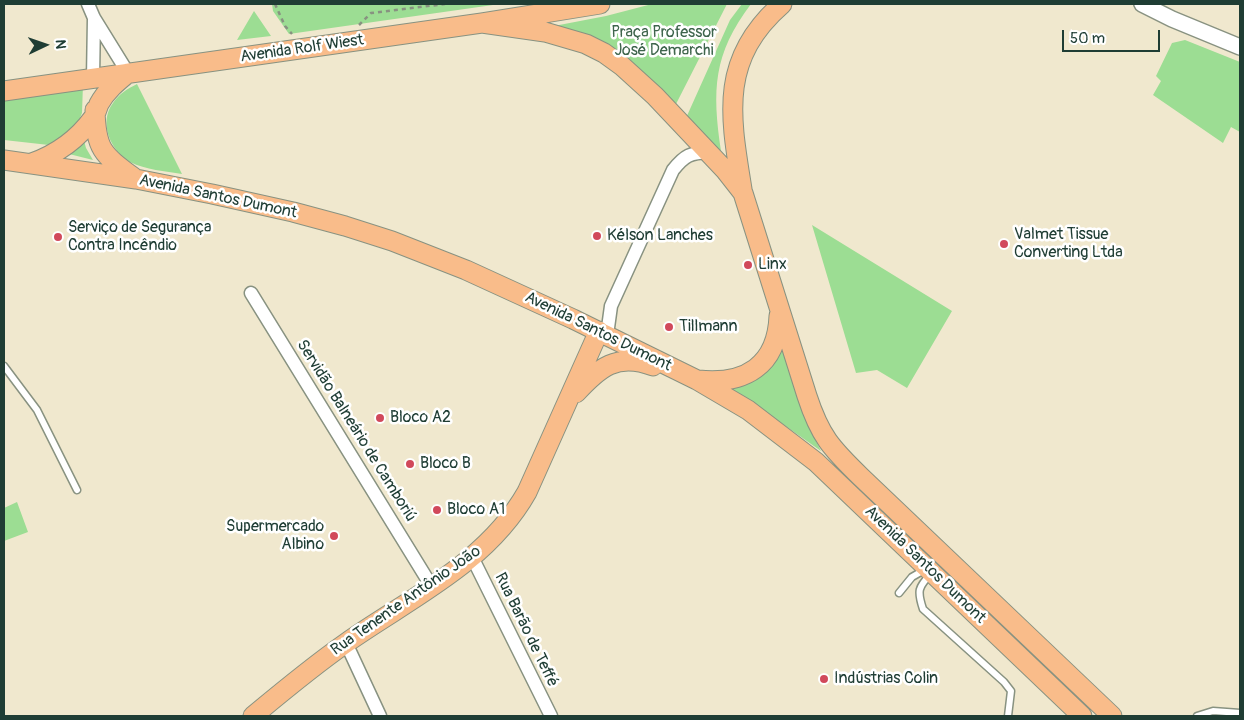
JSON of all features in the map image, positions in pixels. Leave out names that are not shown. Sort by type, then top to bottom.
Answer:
[{"type":"main road","name":"Avenida Rolf Wiest","points":[[4,91],[482,23],[600,4]]},
{"type":"main road","points":[[762,23],[767,4]]},
{"type":"main road","points":[[743,193],[732,126],[731,103],[734,85],[739,65],[748,45],[762,23],[782,4]]},
{"type":"main road","points":[[482,23],[552,34],[586,44],[604,53],[628,71],[710,152],[743,193]]},
{"type":"main road","points":[[32,163],[44,159],[67,146],[95,116],[99,105],[114,84],[128,74]]},
{"type":"main road","points":[[93,78],[96,136],[103,151],[115,164],[136,180]]},
{"type":"main road","name":"Avenida Santos Dumont","points":[[4,160],[32,163],[212,194],[293,212],[382,238],[466,270],[603,333],[696,380],[748,410],[816,462],[1082,716]]},
{"type":"main road","name":"Avenida Santos Dumont","points":[[743,193],[807,396],[818,427],[827,442],[861,477],[1112,716]]},
{"type":"main road","points":[[696,380],[734,380],[756,369],[764,360],[776,339],[780,310]]},
{"type":"main road","name":"Rua Tenente Antônio João","points":[[253,716],[292,683],[346,643],[472,558],[498,532],[519,507],[527,492],[568,402],[603,333]]},
{"type":"main road","points":[[568,402],[590,378],[604,368],[611,364],[640,360],[720,400],[748,410]]},
{"type":"street","points":[[88,4],[94,18],[128,74]]},
{"type":"street","points":[[1142,4],[1172,19],[1240,47]]},
{"type":"street","points":[[1161,4],[1172,19]]},
{"type":"street","points":[[93,78],[94,18]]},
{"type":"street","name":"Rua Tenente Antônio João","points":[[603,333],[611,306],[673,170],[685,156],[698,152],[710,152]]},
{"type":"street","name":"Servidão Balneário de Camboriú","points":[[251,293],[432,586]]},
{"type":"street","name":"Rua Barão de Teffé","points":[[472,558],[551,716]]},
{"type":"street","points":[[346,643],[380,716]]},
{"type":"lane","points":[[4,366],[37,410],[77,490]]},
{"type":"lane","points":[[899,593],[912,577],[930,570]]},
{"type":"lane","points":[[930,570],[920,585],[919,596],[923,609],[1011,690],[1008,716]]},
{"type":"lane","points":[[1197,716],[1213,711],[1240,713]]},
{"type":"path","points":[[275,4],[285,26],[293,35]]},
{"type":"green space","points":[[272,4],[500,4],[289,34],[273,11]]},
{"type":"green space","name":"Praça Professor José Demarchi","points":[[652,4],[727,4],[675,106],[554,26],[606,16]]},
{"type":"green space","points":[[742,4],[751,4],[729,39],[718,73],[717,109],[721,151],[686,118],[730,20]]},
{"type":"green space","points":[[254,11],[271,36],[237,40]]},
{"type":"green space","points":[[1185,40],[1240,62],[1240,132],[1231,127],[1223,143],[1153,95],[1161,81],[1156,76],[1172,43]]},
{"type":"green space","points":[[83,84],[82,113],[77,125],[61,141],[49,145],[4,140],[4,97]]},
{"type":"green space","points":[[137,84],[182,174],[136,165],[123,157],[112,144],[107,128],[109,111],[121,94]]},
{"type":"green space","points":[[83,137],[86,148],[93,160],[69,154]]},
{"type":"green space","points":[[812,225],[952,311],[907,388],[877,370],[856,373]]},
{"type":"green space","points":[[782,344],[807,423],[821,451],[750,401],[725,386]]},
{"type":"green space","points":[[17,502],[28,532],[4,541],[4,508]]},
{"type":"place","name":"Kélson Lanches","points":[[597,236]]},
{"type":"place","name":"Serviço de Segurança Contra Incêndio","points":[[58,237]]},
{"type":"place","name":"Valmet Tissue Converting Ltda","points":[[1004,244]]},
{"type":"place","name":"Linx","points":[[748,265]]},
{"type":"place","name":"Tillmann","points":[[669,327]]},
{"type":"place","name":"Bloco A2","points":[[380,418]]},
{"type":"place","name":"Bloco B","points":[[410,464]]},
{"type":"place","name":"Bloco A1","points":[[437,510]]},
{"type":"place","name":"Supermercado Albino","points":[[334,536]]},
{"type":"place","name":"Indústrias Colin","points":[[824,679]]}]
